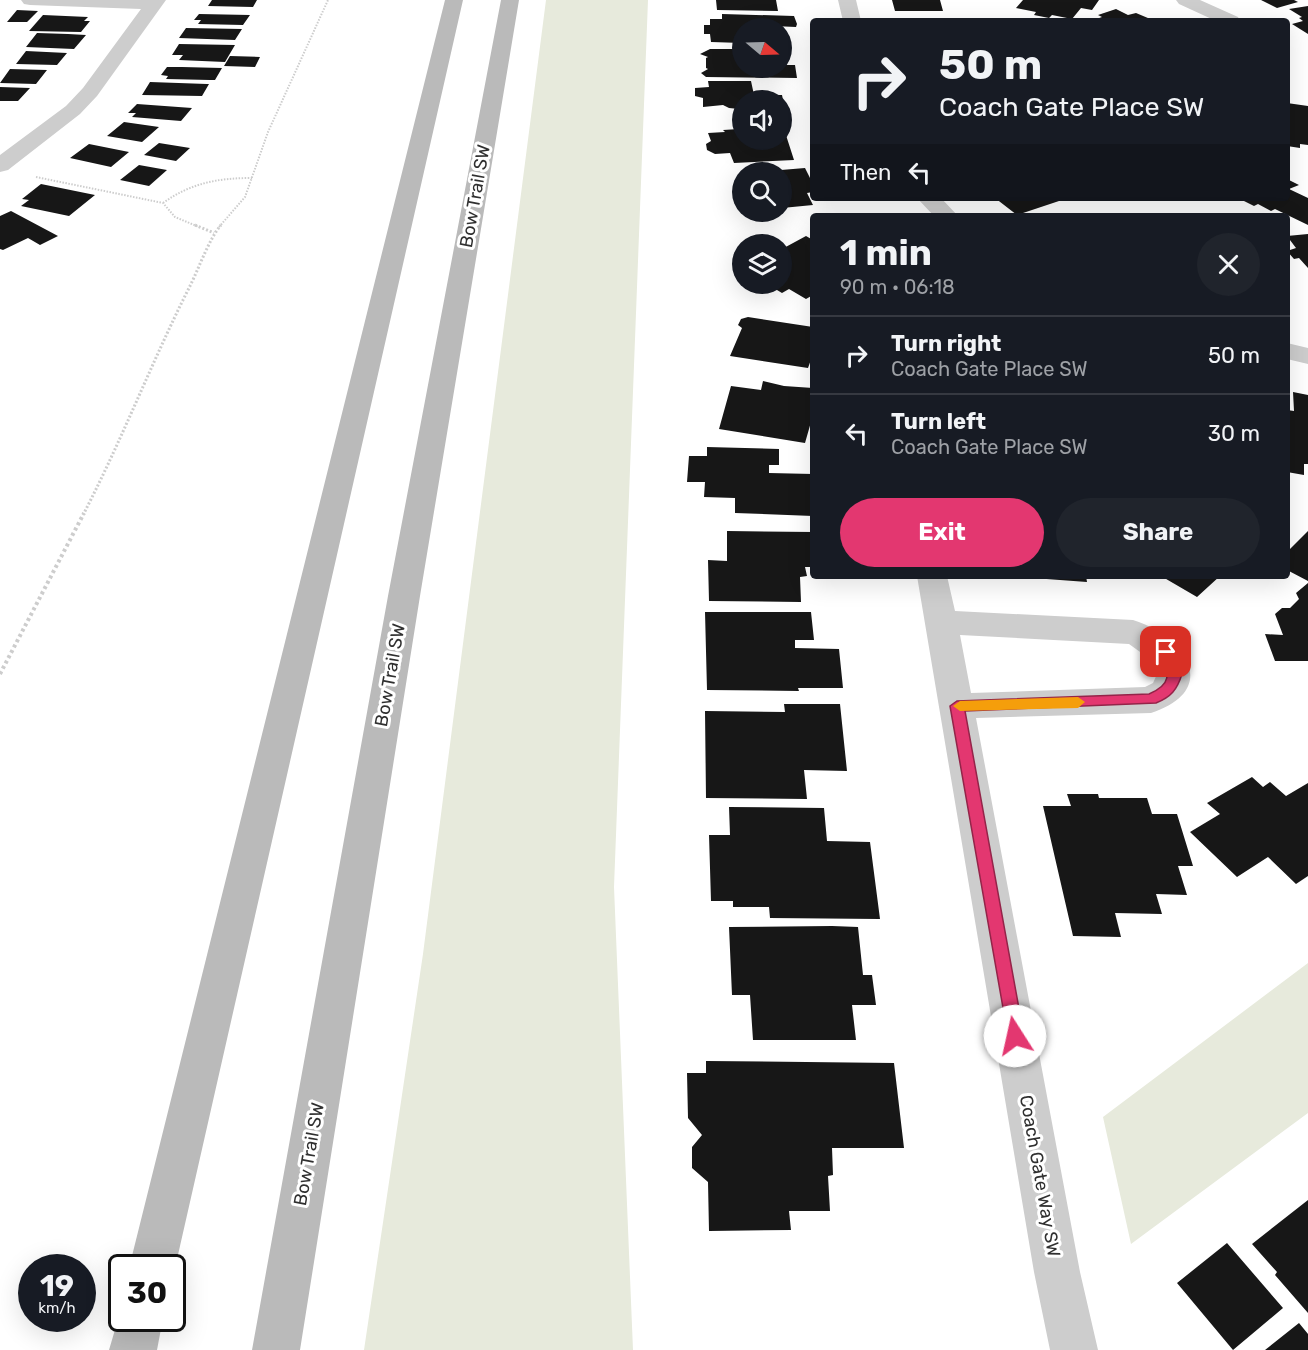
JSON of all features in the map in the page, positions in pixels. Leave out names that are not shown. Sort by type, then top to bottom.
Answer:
[{"type":"main road","points":[[155,1254],[454,0]]},
{"type":"main road","name":"Bow Trail SW","points":[[276,1350],[404,596],[510,0]]},
{"type":"main road","points":[[133,1350],[137,1332]]},
{"type":"street","points":[[30,0],[156,2]]},
{"type":"street","points":[[847,0],[851,18]]},
{"type":"street","points":[[1185,0],[1224,18]]},
{"type":"street","points":[[0,165],[73,110],[90,92],[156,2]]},
{"type":"street","points":[[931,201],[944,213]]},
{"type":"street","points":[[1290,352],[1308,356]]},
{"type":"street","name":"Coach Gate Way SW","points":[[933,579],[1057,1272],[1074,1350]]},
{"type":"street","points":[[942,622],[1132,632],[1145,637],[1166,652],[1175,674],[1172,685],[1164,694],[1151,700],[957,706]]},
{"type":"path","points":[[0,674],[99,484],[162,341],[206,255],[214,233],[244,196],[268,132],[328,0]]},
{"type":"path","points":[[27,175],[162,203],[175,217],[214,233]]},
{"type":"path","points":[[162,203],[182,188],[202,181],[228,177],[252,178]]},
{"type":"shaded area","points":[[546,0],[648,0],[614,887],[633,1350],[364,1350],[423,954]]},
{"type":"shaded area","points":[[1308,963],[1308,1113],[1131,1244],[1103,1117]]},
{"type":"building","points":[[212,0],[257,0],[253,7],[208,6]]},
{"type":"building","points":[[716,0],[776,0],[778,11],[717,10]]},
{"type":"building","points":[[892,0],[940,0],[943,11],[895,11]]},
{"type":"building","points":[[1023,0],[1099,0],[1092,10],[1081,8],[1073,18],[1052,15],[1049,18],[1034,15],[1036,12],[1016,8]]},
{"type":"building","points":[[1261,0],[1294,0],[1298,2],[1277,8]]},
{"type":"building","points":[[1308,6],[1308,34],[1292,24],[1303,21],[1299,18],[1302,17],[1289,9]]},
{"type":"building","points":[[1116,9],[1128,15],[1136,13],[1148,18],[1099,18],[1102,17],[1098,15]]},
{"type":"building","points":[[17,10],[38,11],[27,22],[7,22]]},
{"type":"building","points":[[199,14],[250,15],[243,25],[198,24],[201,20],[194,20]]},
{"type":"building","points":[[722,14],[794,16],[797,24],[796,27],[792,27],[792,18],[732,18],[732,43],[711,42],[710,34],[704,34],[704,25],[710,25],[710,19],[722,19]]},
{"type":"building","points":[[43,15],[88,17],[84,21],[90,21],[81,32],[29,31]]},
{"type":"building","points":[[186,28],[242,29],[235,40],[179,38]]},
{"type":"building","points":[[37,33],[86,35],[74,49],[26,47]]},
{"type":"building","points":[[179,44],[235,45],[225,62],[179,60],[183,55],[172,55]]},
{"type":"building","points":[[710,49],[732,49],[732,77],[706,77],[701,73],[708,69],[706,58],[708,57],[700,54]]},
{"type":"building","points":[[26,51],[67,53],[57,65],[16,64]]},
{"type":"building","points":[[230,56],[260,57],[255,67],[224,66]]},
{"type":"building","points":[[792,65],[795,65],[797,78],[792,78]]},
{"type":"building","points":[[167,67],[222,68],[215,80],[210,80],[166,79],[168,76],[161,75]]},
{"type":"building","points":[[10,69],[47,70],[36,84],[0,83]]},
{"type":"building","points":[[708,81],[751,81],[753,90],[732,90],[732,108],[723,105],[703,107],[703,98],[695,96],[695,88],[709,87]]},
{"type":"building","points":[[150,82],[209,84],[202,96],[142,95]]},
{"type":"building","points":[[0,87],[30,88],[18,101],[0,101]]},
{"type":"building","points":[[1290,103],[1308,106],[1308,145],[1300,144],[1300,148],[1290,146]]},
{"type":"building","points":[[137,104],[192,108],[181,121],[132,117],[136,113],[128,113]]},
{"type":"building","points":[[124,122],[159,127],[142,142],[107,136]]},
{"type":"building","points":[[732,129],[732,150],[791,150],[794,160],[734,162],[730,153],[715,154],[707,150],[706,144],[711,141],[708,133],[725,132],[723,130]]},
{"type":"building","points":[[159,143],[190,148],[176,161],[144,155]]},
{"type":"building","points":[[89,144],[129,152],[111,167],[70,158]]},
{"type":"building","points":[[139,165],[167,170],[149,186],[120,180]]},
{"type":"building","points":[[805,168],[810,178],[810,192],[807,193],[813,205],[792,207],[792,169]]},
{"type":"building","points":[[1290,180],[1299,185],[1290,189]]},
{"type":"building","points":[[41,184],[95,195],[69,216],[21,206],[29,200],[22,199]]},
{"type":"building","points":[[1290,189],[1308,198],[1308,225],[1290,216],[1290,213],[1275,209],[1271,211],[1258,204],[1254,206],[1244,201],[1290,201]]},
{"type":"building","points":[[999,201],[1059,201],[1023,213],[1014,213]]},
{"type":"building","points":[[11,211],[58,236],[40,245],[28,238],[3,250],[0,249],[0,216]]},
{"type":"building","points":[[1308,234],[1308,268],[1299,258],[1294,259],[1290,254],[1290,250],[1296,248],[1290,240],[1290,236]]},
{"type":"building","points":[[806,236],[810,238],[810,297],[806,299],[792,291],[792,244]]},
{"type":"building","points":[[748,317],[810,327],[808,368],[730,356],[742,328],[738,325],[741,319]]},
{"type":"building","points":[[763,381],[784,386],[810,388],[810,426],[805,443],[719,429],[731,386],[761,390]]},
{"type":"building","points":[[1293,392],[1308,395],[1308,464],[1304,464],[1304,475],[1290,473],[1290,410],[1294,411]]},
{"type":"building","points":[[707,447],[779,449],[779,465],[769,465],[769,473],[810,474],[810,516],[735,513],[735,498],[704,497],[705,482],[687,482],[689,456],[707,456]]},
{"type":"building","points":[[727,531],[810,532],[810,567],[805,567],[807,576],[800,577],[801,602],[709,601],[708,560],[727,561]]},
{"type":"building","points":[[1308,531],[1308,581],[1290,572],[1290,549]]},
{"type":"building","points":[[1046,579],[1086,579],[1087,582]]},
{"type":"building","points":[[1166,579],[1217,579],[1197,597]]},
{"type":"building","points":[[1308,583],[1308,661],[1275,661],[1265,634],[1283,635],[1275,614],[1282,608],[1290,608],[1299,599],[1296,593]]},
{"type":"building","points":[[705,612],[811,612],[814,640],[795,640],[795,648],[839,649],[843,688],[798,688],[799,691],[707,690]]},
{"type":"building","points":[[784,704],[840,704],[847,771],[804,770],[807,799],[706,798],[705,711],[785,712]]},
{"type":"building","points":[[1252,777],[1263,787],[1270,782],[1286,796],[1308,783],[1308,876],[1296,884],[1268,857],[1237,877],[1190,832],[1220,814],[1207,803]]},
{"type":"building","points":[[1067,794],[1098,794],[1099,798],[1147,798],[1152,814],[1177,814],[1193,866],[1178,866],[1187,895],[1156,894],[1162,914],[1115,913],[1121,937],[1073,936],[1043,806],[1071,806]]},
{"type":"building","points":[[729,807],[824,808],[827,841],[870,842],[880,919],[770,918],[769,907],[733,907],[733,901],[711,901],[709,835],[730,835]]},
{"type":"building","points":[[729,927],[858,927],[863,975],[872,975],[876,1005],[852,1005],[856,1040],[753,1040],[750,995],[732,995]]},
{"type":"building","points":[[706,1061],[894,1063],[904,1148],[832,1148],[833,1175],[828,1176],[830,1211],[789,1211],[791,1230],[709,1231],[708,1182],[692,1168],[692,1147],[702,1135],[688,1118],[687,1073],[706,1073]]},
{"type":"building","points":[[1308,1200],[1308,1313],[1252,1244]]},
{"type":"building","points":[[1227,1243],[1283,1308],[1233,1350],[1177,1283]]},
{"type":"building","points":[[1299,1323],[1308,1334],[1308,1350],[1265,1350]]},
{"type":"slow traffic","points":[[960,706],[1078,702]]},
{"type":"route","points":[[1015,1036],[957,706],[1151,700],[1164,694],[1172,685],[1175,674],[1166,652]]}]
